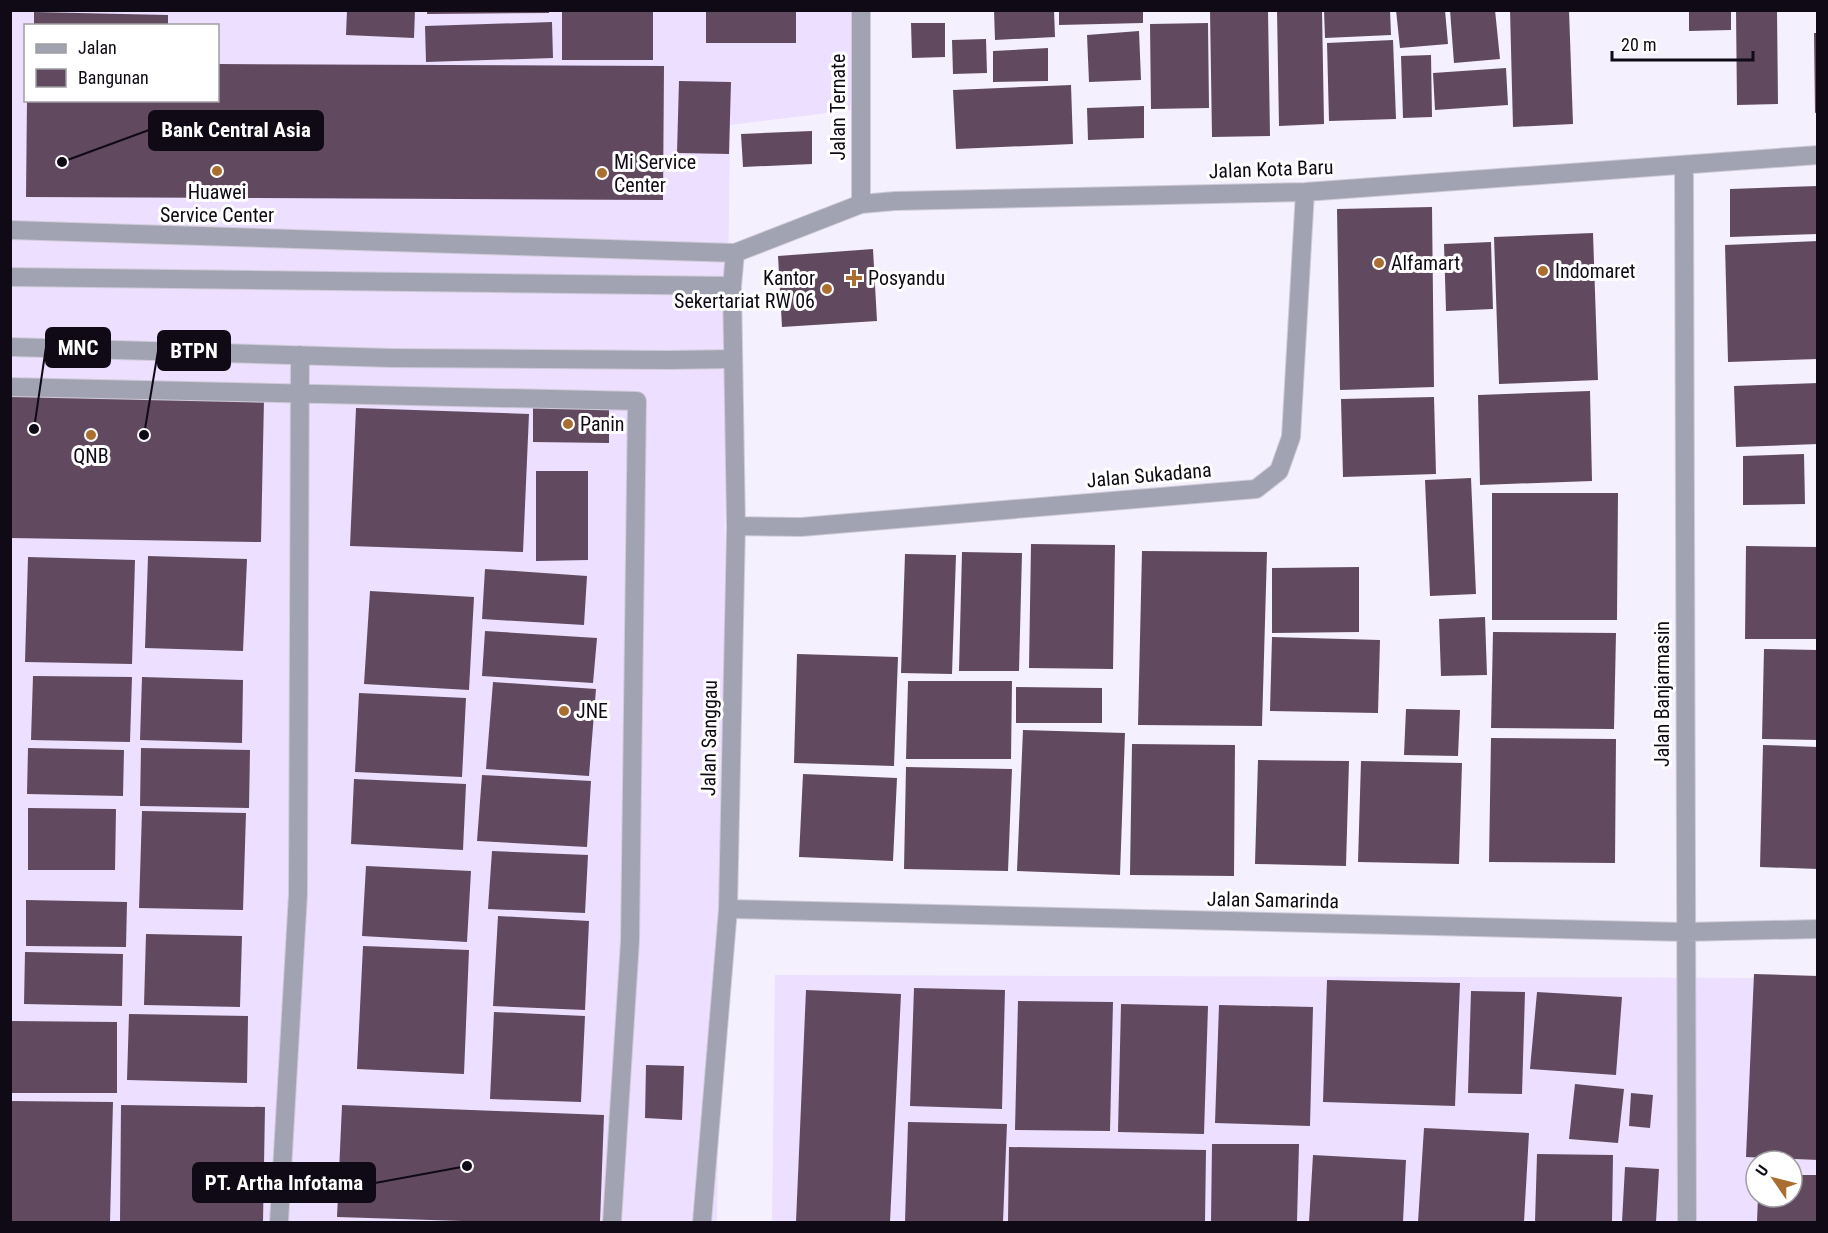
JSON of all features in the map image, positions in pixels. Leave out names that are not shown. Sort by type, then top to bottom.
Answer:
[{"type":"street","name":"Jalan Ternate","points":[[861,10],[861,204]]},
{"type":"street","name":"Jalan Kota Baru","points":[[735,253],[861,204],[895,201],[1305,192],[1818,155]]},
{"type":"street","name":"Jalan Banjarmasin","points":[[1684,165],[1687,1222]]},
{"type":"street","name":"Jalan Sukadana","points":[[736,526],[801,527],[1256,489],[1279,471],[1292,437],[1305,192]]},
{"type":"street","points":[[10,230],[735,253]]},
{"type":"street","name":"Jalan Sanggau","points":[[702,1222],[728,909],[736,526],[732,286],[735,253]]},
{"type":"street","points":[[10,277],[732,286]]},
{"type":"street","points":[[10,347],[403,358],[733,359]]},
{"type":"street","points":[[279,1222],[298,894],[300,355]]},
{"type":"street","points":[[10,387],[637,401],[630,941],[612,1222]]},
{"type":"street","name":"Jalan Samarinda","points":[[728,909],[1685,932],[1818,929]]},
{"type":"shaded area","points":[[10,11],[860,11],[860,109],[730,125],[717,1222],[11,1222]]},
{"type":"shaded area","points":[[775,975],[1817,978],[1817,1222],[772,1222]]},
{"type":"building","points":[[347,10],[415,10],[414,38],[346,35]]},
{"type":"building","points":[[427,10],[549,10],[549,13],[427,14]]},
{"type":"building","points":[[562,10],[653,10],[653,60],[562,60]]},
{"type":"building","points":[[706,10],[796,10],[796,43],[706,43]]},
{"type":"building","points":[[994,10],[1054,10],[1055,37],[995,40]]},
{"type":"building","points":[[1059,10],[1143,10],[1143,23],[1059,25]]},
{"type":"building","points":[[1210,10],[1268,10],[1270,136],[1212,137]]},
{"type":"building","points":[[1277,10],[1322,10],[1324,124],[1279,126]]},
{"type":"building","points":[[1324,10],[1390,10],[1391,35],[1325,38]]},
{"type":"building","points":[[1396,10],[1445,10],[1448,44],[1400,48]]},
{"type":"building","points":[[1450,10],[1495,10],[1500,59],[1454,63]]},
{"type":"building","points":[[1510,10],[1569,10],[1573,124],[1513,127]]},
{"type":"building","points":[[1689,10],[1731,10],[1731,30],[1689,31]]},
{"type":"building","points":[[1736,10],[1777,10],[1778,104],[1737,105]]},
{"type":"building","points":[[34,12],[168,15],[168,24],[34,24]]},
{"type":"building","points":[[552,22],[553,58],[426,62],[425,26]]},
{"type":"building","points":[[911,23],[945,23],[945,57],[912,58]]},
{"type":"building","points":[[1208,23],[1209,108],[1151,109],[1150,24]]},
{"type":"building","points":[[1139,31],[1141,80],[1089,82],[1087,35]]},
{"type":"building","points":[[1814,33],[1818,33],[1818,112],[1815,113]]},
{"type":"building","points":[[986,39],[987,73],[953,74],[952,40]]},
{"type":"building","points":[[1393,40],[1396,119],[1329,121],[1327,43]]},
{"type":"building","points":[[1048,48],[1048,81],[993,82],[993,51]]},
{"type":"building","points":[[1431,55],[1432,117],[1403,118],[1401,56]]},
{"type":"building","points":[[219,64],[664,66],[663,200],[26,197],[27,102],[219,102]]},
{"type":"building","points":[[1506,68],[1508,105],[1435,110],[1433,73]]},
{"type":"building","points":[[679,81],[731,82],[729,154],[677,153]]},
{"type":"building","points":[[1071,85],[1073,144],[956,149],[953,90]]},
{"type":"building","points":[[1144,106],[1144,138],[1088,140],[1087,108]]},
{"type":"building","points":[[812,131],[812,164],[743,167],[741,134]]},
{"type":"building","points":[[1818,186],[1818,234],[1730,237],[1730,189]]},
{"type":"building","points":[[1432,207],[1434,387],[1340,390],[1337,209]]},
{"type":"building","points":[[1593,233],[1598,380],[1499,384],[1494,237]]},
{"type":"building","points":[[1818,241],[1818,359],[1728,362],[1725,245]]},
{"type":"building","points":[[1491,242],[1493,309],[1446,311],[1444,244]]},
{"type":"building","name":"Kantor Sekertariat RW 06","points":[[873,249],[877,321],[782,327],[778,256]]},
{"type":"building","points":[[1818,383],[1818,444],[1736,447],[1734,386]]},
{"type":"building","points":[[1590,391],[1592,481],[1480,485],[1478,395]]},
{"type":"building","points":[[10,395],[264,399],[261,542],[10,538]]},
{"type":"building","points":[[1434,397],[1436,474],[1343,477],[1341,399]]},
{"type":"building","points":[[533,407],[609,408],[609,443],[533,442]]},
{"type":"building","points":[[356,408],[529,414],[523,552],[350,546]]},
{"type":"building","points":[[1804,454],[1805,504],[1743,505],[1743,456]]},
{"type":"building","points":[[536,471],[588,471],[588,560],[536,561]]},
{"type":"building","points":[[1471,478],[1476,594],[1430,596],[1425,480]]},
{"type":"building","points":[[1492,493],[1618,493],[1617,620],[1492,620]]},
{"type":"building","points":[[1031,544],[1115,545],[1113,669],[1029,668]]},
{"type":"building","points":[[1746,546],[1818,547],[1818,639],[1745,639]]},
{"type":"building","points":[[1142,551],[1267,552],[1262,726],[1138,725]]},
{"type":"building","points":[[962,552],[1022,553],[1019,671],[959,671]]},
{"type":"building","points":[[905,554],[956,555],[952,674],[901,673]]},
{"type":"building","points":[[148,556],[247,559],[243,651],[145,648]]},
{"type":"building","points":[[28,557],[135,560],[132,664],[25,662]]},
{"type":"building","points":[[1359,567],[1359,632],[1272,633],[1272,568]]},
{"type":"building","points":[[485,569],[587,576],[584,625],[482,619]]},
{"type":"building","points":[[370,591],[474,597],[469,690],[364,684]]},
{"type":"building","points":[[1485,617],[1487,675],[1441,676],[1439,619]]},
{"type":"building","points":[[485,631],[597,638],[593,683],[482,676]]},
{"type":"building","points":[[1493,632],[1616,633],[1614,729],[1491,728]]},
{"type":"building","points":[[1272,637],[1380,640],[1378,713],[1270,711]]},
{"type":"building","points":[[1764,649],[1818,650],[1818,740],[1762,739]]},
{"type":"building","points":[[797,654],[898,657],[894,766],[794,763]]},
{"type":"building","points":[[33,676],[132,677],[130,742],[31,740]]},
{"type":"building","points":[[142,677],[243,680],[242,743],[140,740]]},
{"type":"building","points":[[908,681],[1012,681],[1011,759],[906,759]]},
{"type":"building","points":[[493,682],[596,689],[589,776],[486,769]]},
{"type":"building","points":[[1016,687],[1102,688],[1102,723],[1016,723]]},
{"type":"building","points":[[359,693],[466,698],[462,777],[355,772]]},
{"type":"building","points":[[1406,709],[1460,710],[1458,756],[1404,755]]},
{"type":"building","points":[[1023,730],[1125,733],[1120,875],[1017,871]]},
{"type":"building","points":[[1491,738],[1616,739],[1615,863],[1489,862]]},
{"type":"building","points":[[1132,744],[1235,745],[1234,876],[1130,875]]},
{"type":"building","points":[[1763,745],[1818,747],[1818,869],[1760,867]]},
{"type":"building","points":[[28,748],[124,750],[123,796],[27,794]]},
{"type":"building","points":[[141,748],[250,750],[249,808],[140,806]]},
{"type":"building","points":[[1258,760],[1349,761],[1346,866],[1255,864]]},
{"type":"building","points":[[1361,761],[1462,763],[1459,864],[1358,862]]},
{"type":"building","points":[[906,767],[1012,769],[1008,871],[904,869]]},
{"type":"building","points":[[803,774],[897,778],[893,861],[799,857]]},
{"type":"building","points":[[482,775],[591,781],[587,847],[477,841]]},
{"type":"building","points":[[354,779],[466,784],[463,850],[351,844]]},
{"type":"building","points":[[28,808],[116,809],[115,870],[28,870]]},
{"type":"building","points":[[142,811],[246,813],[243,910],[139,908]]},
{"type":"building","points":[[492,851],[588,855],[585,913],[488,909]]},
{"type":"building","points":[[366,866],[471,871],[467,942],[362,936]]},
{"type":"building","points":[[26,900],[127,902],[126,947],[26,946]]},
{"type":"building","points":[[498,916],[589,921],[585,1010],[493,1006]]},
{"type":"building","points":[[146,934],[242,936],[240,1007],[144,1005]]},
{"type":"building","points":[[363,946],[469,950],[464,1074],[357,1069]]},
{"type":"building","points":[[25,952],[123,954],[122,1006],[24,1004]]},
{"type":"building","points":[[1754,974],[1818,976],[1818,1160],[1804,1159],[1804,1149],[1746,1149]]},
{"type":"building","points":[[1327,980],[1460,983],[1455,1106],[1323,1102]]},
{"type":"building","points":[[914,988],[1005,990],[1002,1109],[910,1106]]},
{"type":"building","points":[[806,990],[901,994],[890,1222],[796,1222]]},
{"type":"building","points":[[1471,991],[1525,992],[1522,1094],[1468,1093]]},
{"type":"building","points":[[1537,992],[1622,997],[1616,1075],[1530,1069]]},
{"type":"building","points":[[1018,1001],[1113,1002],[1110,1131],[1015,1130]]},
{"type":"building","points":[[1121,1004],[1208,1006],[1204,1134],[1118,1132]]},
{"type":"building","points":[[1219,1005],[1313,1007],[1310,1126],[1215,1123]]},
{"type":"building","points":[[494,1012],[585,1016],[581,1102],[490,1099]]},
{"type":"building","points":[[129,1014],[248,1016],[247,1083],[127,1080]]},
{"type":"building","points":[[11,1021],[117,1022],[117,1093],[10,1093]]},
{"type":"building","points":[[646,1065],[684,1066],[682,1120],[645,1118]]},
{"type":"building","points":[[1575,1084],[1624,1089],[1618,1143],[1569,1139]]},
{"type":"building","points":[[1631,1093],[1653,1095],[1650,1128],[1629,1126]]},
{"type":"building","points":[[10,1101],[113,1102],[110,1222],[10,1222]]},
{"type":"building","points":[[121,1105],[265,1107],[263,1222],[120,1221]]},
{"type":"building","points":[[342,1105],[604,1115],[600,1222],[493,1222],[337,1217]]},
{"type":"building","points":[[908,1122],[1007,1124],[1003,1222],[905,1222]]},
{"type":"building","points":[[1424,1128],[1529,1133],[1524,1222],[1418,1222]]},
{"type":"building","points":[[1212,1144],[1299,1144],[1297,1222],[1211,1222]]},
{"type":"building","points":[[1009,1147],[1206,1150],[1205,1222],[1008,1222]]},
{"type":"building","points":[[1537,1154],[1613,1155],[1612,1222],[1535,1222]]},
{"type":"building","points":[[1313,1155],[1406,1160],[1403,1222],[1309,1222]]},
{"type":"building","points":[[1625,1167],[1659,1169],[1656,1222],[1622,1222]]},
{"type":"building","points":[[1804,1175],[1818,1175],[1818,1222],[1757,1222],[1758,1209],[1804,1209]]},
{"type":"place","name":"Bank Central Asia","points":[[62,162]]},
{"type":"place","name":"Huawei Service Center","points":[[217,171]]},
{"type":"place","name":"Mi Service Center","points":[[602,173]]},
{"type":"place","name":"Alfamart","points":[[1379,263]]},
{"type":"place","name":"Indomaret","points":[[1543,271]]},
{"type":"place","name":"Posyandu","points":[[854,278]]},
{"type":"place","name":"Kantor Sekertariat RW 06","points":[[827,289]]},
{"type":"place","name":"Panin","points":[[568,424]]},
{"type":"place","name":"MNC","points":[[34,429]]},
{"type":"place","name":"QNB","points":[[91,435]]},
{"type":"place","name":"BTPN","points":[[144,435]]},
{"type":"place","name":"JNE","points":[[564,711]]},
{"type":"place","name":"PT. Artha Infotama","points":[[467,1166]]}]
